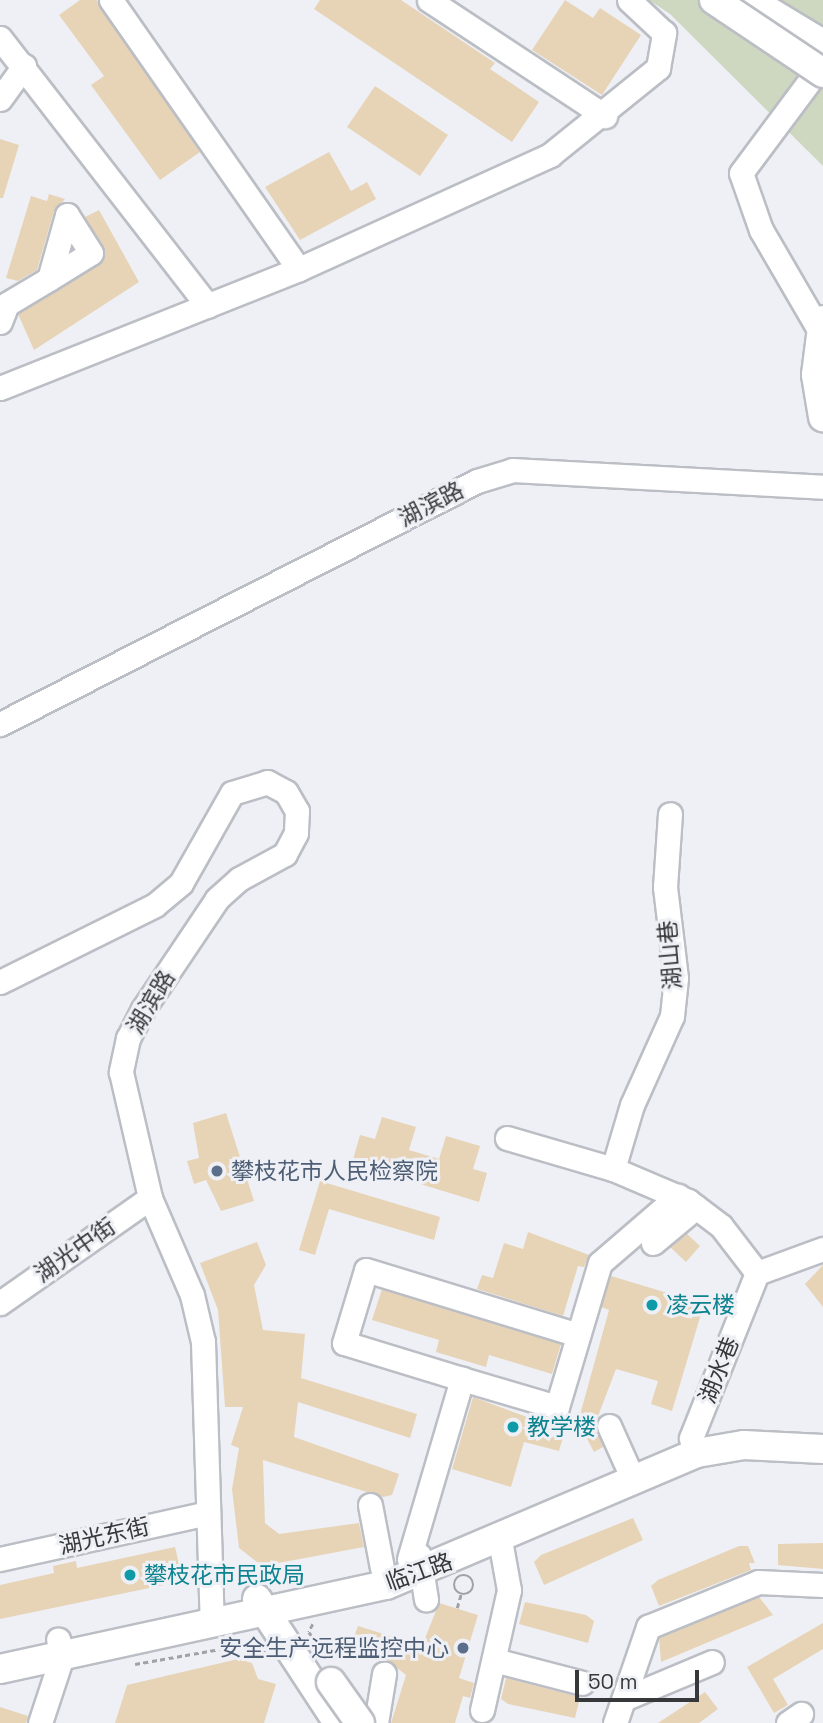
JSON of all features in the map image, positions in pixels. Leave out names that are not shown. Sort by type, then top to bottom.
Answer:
[{"type":"main road","points":[[714,0],[823,73]]},
{"type":"main road","points":[[750,0],[823,44]]},
{"type":"main road","points":[[785,0],[823,23]]},
{"type":"main road","points":[[822,327],[816,375],[823,417]]},
{"type":"main road","name":"临江路","points":[[268,1603],[383,1568],[420,1571],[627,1466],[746,1429],[823,1433]]},
{"type":"main road","name":"临江路","points":[[0,1669],[60,1648],[420,1571],[500,1540],[694,1445],[823,1449]]},
{"type":"main road","points":[[268,1603],[333,1676],[360,1723]]},
{"type":"main road","points":[[268,1603],[338,1723]]},
{"type":"main road","name":"临江路","points":[[0,1652],[60,1648]]},
{"type":"street","points":[[111,0],[299,269]]},
{"type":"street","points":[[429,0],[605,116]]},
{"type":"street","points":[[0,388],[299,269],[550,155],[605,116],[658,68],[664,49],[656,19],[629,0]]},
{"type":"street","points":[[0,38],[208,306]]},
{"type":"street","points":[[822,327],[761,230],[741,173],[823,63]]},
{"type":"street","points":[[0,99],[24,66]]},
{"type":"street","points":[[0,322],[7,304],[49,279]]},
{"type":"street","name":"湖滨路","points":[[0,724],[477,481],[512,470],[823,487]]},
{"type":"street","name":"湖滨路","points":[[0,982],[173,890],[200,858],[232,793],[267,782],[286,792],[296,811],[296,834],[285,854],[239,879],[217,899],[128,1038],[121,1072],[126,1105],[150,1198],[192,1295],[203,1342],[212,1615]]},
{"type":"street","name":"湖山巷","points":[[613,1169],[632,1105],[673,1016],[676,978],[665,887],[670,814]]},
{"type":"street","points":[[508,1138],[613,1169],[687,1201],[721,1226],[757,1273],[823,1249]]},
{"type":"street","name":"湖光中街","points":[[0,1303],[150,1198]]},
{"type":"street","points":[[653,1243],[687,1201]]},
{"type":"street","points":[[578,1335],[366,1270],[344,1343],[557,1407],[600,1263],[687,1201]]},
{"type":"street","name":"湖水巷","points":[[694,1445],[757,1273]]},
{"type":"street","points":[[420,1571],[462,1379]]},
{"type":"street","points":[[609,1426],[627,1466]]},
{"type":"street","points":[[370,1505],[383,1568]]},
{"type":"street","name":"湖光东街","points":[[0,1559],[208,1513]]},
{"type":"street","points":[[482,1710],[510,1572],[500,1540]]},
{"type":"street","points":[[615,1723],[626,1698],[648,1627],[758,1582],[823,1585]]},
{"type":"street","points":[[40,1723],[60,1648]]},
{"type":"street","points":[[494,1660],[582,1683]]},
{"type":"street","points":[[626,1698],[712,1662]]},
{"type":"street","points":[[376,1723],[384,1674]]},
{"type":"path","points":[[457,1608],[461,1594],[474,1586],[467,1575],[454,1583],[461,1594]]},
{"type":"path","points":[[309,1632],[333,1676]]},
{"type":"path","points":[[132,1662],[142,1667],[237,1646],[273,1654]]},
{"type":"green space","points":[[649,0],[823,0],[823,166],[670,14]]},
{"type":"building","points":[[80,0],[97,0],[200,152],[160,180],[91,85],[104,76],[59,15]]},
{"type":"building","points":[[320,0],[401,0],[495,63],[490,69],[539,102],[512,142],[314,9]]},
{"type":"building","points":[[565,0],[593,18],[600,8],[641,35],[602,95],[532,50]]},
{"type":"building","points":[[375,86],[448,135],[420,176],[347,127]]},
{"type":"building","points":[[0,139],[19,145],[3,198],[0,198]]},
{"type":"building","points":[[329,152],[351,191],[367,182],[376,199],[300,240],[265,187]]},
{"type":"building","points":[[49,194],[65,199],[54,211],[37,270],[18,281],[6,278],[31,196],[47,201]]},
{"type":"building","points":[[99,210],[139,282],[34,350],[18,314],[103,260],[103,246],[85,217]]},
{"type":"building","name":"攀枝花市人民检察院","points":[[226,1113],[254,1201],[221,1211],[206,1180],[194,1184],[187,1161],[199,1158],[193,1123]]},
{"type":"building","points":[[382,1117],[416,1127],[409,1150],[439,1159],[446,1136],[480,1146],[473,1169],[487,1173],[479,1202],[352,1163],[360,1135],[375,1139]]},
{"type":"building","points":[[320,1181],[440,1217],[434,1240],[329,1209],[315,1255],[299,1250]]},
{"type":"building","points":[[528,1232],[589,1255],[584,1267],[578,1266],[563,1316],[477,1289],[482,1275],[493,1278],[504,1243],[523,1249]]},
{"type":"building","points":[[686,1233],[700,1246],[686,1262],[670,1247]]},
{"type":"building","points":[[257,1242],[266,1265],[254,1285],[263,1330],[305,1334],[301,1378],[417,1414],[410,1438],[298,1402],[294,1437],[399,1474],[392,1495],[383,1497],[263,1460],[265,1523],[279,1534],[359,1523],[364,1547],[262,1566],[239,1548],[232,1489],[239,1448],[231,1445],[243,1407],[225,1407],[218,1310],[200,1263]]},
{"type":"building","points":[[823,1265],[823,1307],[805,1284]]},
{"type":"building","points":[[611,1276],[704,1304],[672,1411],[651,1404],[658,1381],[616,1369],[595,1424],[603,1447],[594,1452],[578,1422],[609,1310],[601,1307]]},
{"type":"building","points":[[382,1289],[561,1344],[552,1374],[489,1355],[486,1367],[436,1352],[439,1340],[372,1320]]},
{"type":"building","points":[[473,1397],[565,1431],[559,1451],[524,1442],[511,1487],[452,1469]]},
{"type":"building","points":[[633,1518],[643,1540],[544,1585],[534,1562],[541,1555]]},
{"type":"building","points":[[823,1543],[823,1569],[778,1565],[778,1544]]},
{"type":"building","points":[[739,1546],[748,1546],[755,1563],[749,1563],[751,1570],[659,1606],[651,1586],[658,1580]]},
{"type":"building","points":[[175,1547],[183,1581],[0,1619],[0,1585],[54,1573],[53,1566],[76,1561],[77,1568]]},
{"type":"building","points":[[759,1597],[773,1615],[661,1662],[659,1638]]},
{"type":"building","points":[[525,1602],[586,1615],[594,1621],[588,1643],[519,1624]]},
{"type":"building","points":[[439,1603],[478,1615],[459,1678],[474,1683],[470,1698],[463,1696],[455,1723],[391,1723],[406,1675],[387,1660],[342,1652],[347,1635],[354,1637],[358,1626],[422,1646]]},
{"type":"building","points":[[823,1623],[823,1649],[773,1679],[788,1705],[774,1713],[747,1667]]},
{"type":"building","points":[[238,1659],[252,1663],[258,1679],[276,1684],[264,1723],[115,1723],[127,1685]]},
{"type":"building","points":[[506,1678],[580,1697],[575,1718],[508,1704],[501,1699]]},
{"type":"building","points":[[705,1692],[718,1709],[699,1723],[658,1723]]},
{"type":"building","points":[[0,1707],[28,1716],[26,1723],[0,1723]]},
{"type":"place","name":"攀枝花市人民检察院","points":[[217,1171]]},
{"type":"place","name":"凌云楼","points":[[652,1305]]},
{"type":"place","name":"教学楼","points":[[513,1427]]},
{"type":"place","name":"攀枝花市民政局","points":[[130,1575]]},
{"type":"place","name":"安全生产远程监控中心","points":[[463,1648]]}]
